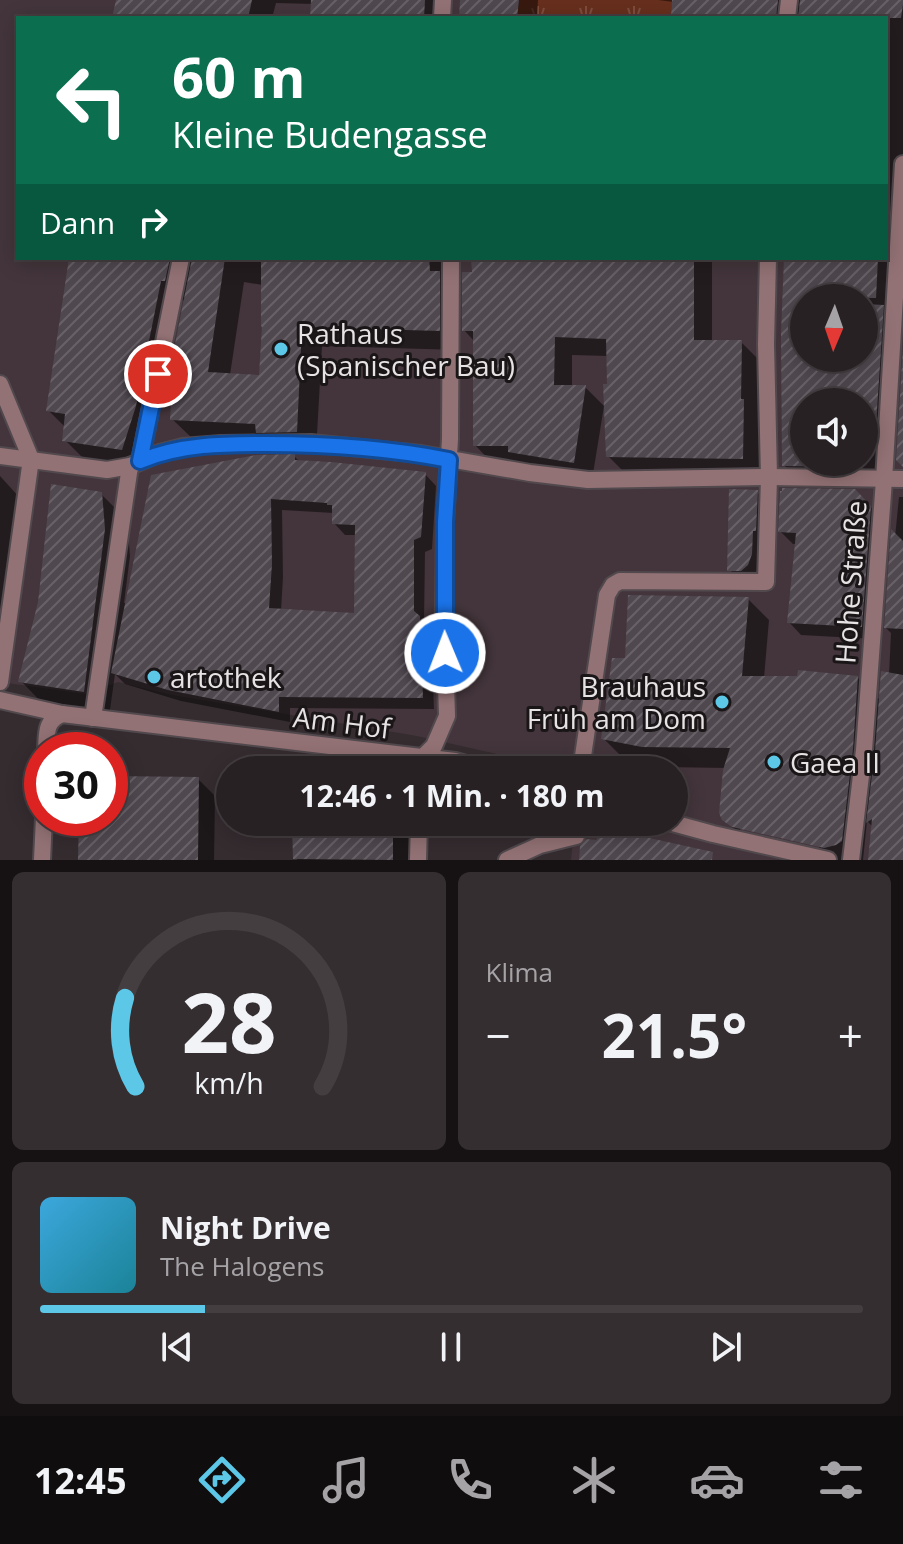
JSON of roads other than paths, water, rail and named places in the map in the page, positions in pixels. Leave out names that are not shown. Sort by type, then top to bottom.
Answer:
[{"type":"street","name":"Hohe Straße","points":[[851,860],[864,750],[884,480],[893,200],[903,164]]},
{"type":"street","points":[[93,718],[135,464],[181,260]]},
{"type":"street","points":[[424,756],[434,746],[447,716],[444,621],[452,342],[451,260]]},
{"type":"street","points":[[583,756],[607,595],[613,585],[620,581],[766,582],[768,260]]},
{"type":"street","points":[[0,384],[31,459],[0,682]]},
{"type":"street","points":[[0,456],[107,470],[135,464],[160,453],[208,444],[311,443],[421,454],[588,480],[769,477],[903,479]]},
{"type":"street","name":"Am Hof","points":[[0,700],[62,714],[406,756]]},
{"type":"street","points":[[47,732],[53,718],[62,714]]},
{"type":"street","points":[[688,827],[828,860]]},
{"type":"street","points":[[42,860],[43,836]]},
{"type":"street","points":[[418,860],[419,836]]},
{"type":"street","points":[[507,860],[540,852],[576,836]]},
{"type":"place","name":"Rathaus (Spanischer Bau)","points":[[281,349]]},
{"type":"place","name":"artothek","points":[[154,677]]},
{"type":"place","name":"Brauhaus Früh am Dom","points":[[722,702]]},
{"type":"place","name":"Gaea II","points":[[774,762]]}]
